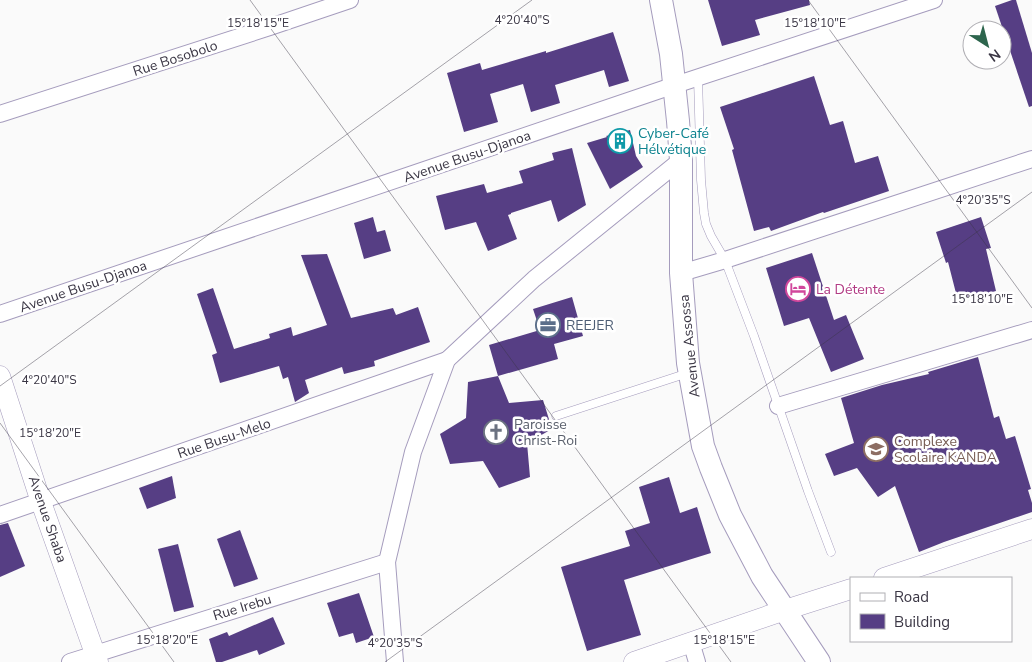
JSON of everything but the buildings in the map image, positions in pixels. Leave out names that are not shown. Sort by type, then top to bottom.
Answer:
[{"type":"main road","name":"Avenue Assossa","points":[[662,0],[675,85],[681,160],[681,273],[688,363],[703,446],[730,514],[762,576],[819,662]]},
{"type":"street","name":"Rue Bosobolo","points":[[0,114],[350,0]]},
{"type":"street","name":"Avenue Busu-Djanoa","points":[[0,314],[675,85],[934,0]]},
{"type":"street","points":[[681,273],[1032,159]]},
{"type":"street","points":[[395,662],[387,562],[413,452],[448,360],[534,279],[681,160]]},
{"type":"street","points":[[778,406],[1032,330]]},
{"type":"street","name":"Rue Busu-Melo","points":[[0,515],[448,360]]},
{"type":"street","name":"Avenue Shaba","points":[[0,376],[41,502],[96,658]]},
{"type":"street","points":[[887,577],[1032,529]]},
{"type":"street","name":"Rue Irebu","points":[[70,662],[96,658],[387,562]]},
{"type":"street","points":[[634,662],[850,589]]},
{"type":"street","points":[[691,642],[697,662]]},
{"type":"lane","points":[[698,78],[706,224],[725,260],[754,336],[831,552]]},
{"type":"lane","points":[[556,416],[690,372]]},
{"type":"place","name":"Cyber-Café Hélvétique","points":[[620,141]]},
{"type":"place","name":"La Détente","points":[[798,289]]},
{"type":"place","name":"REEJER","points":[[548,325]]},
{"type":"place","name":"Paroisse Christ-Roi","points":[[496,432]]},
{"type":"place","name":"Complexe Scolaire KANDA","points":[[876,449]]}]
